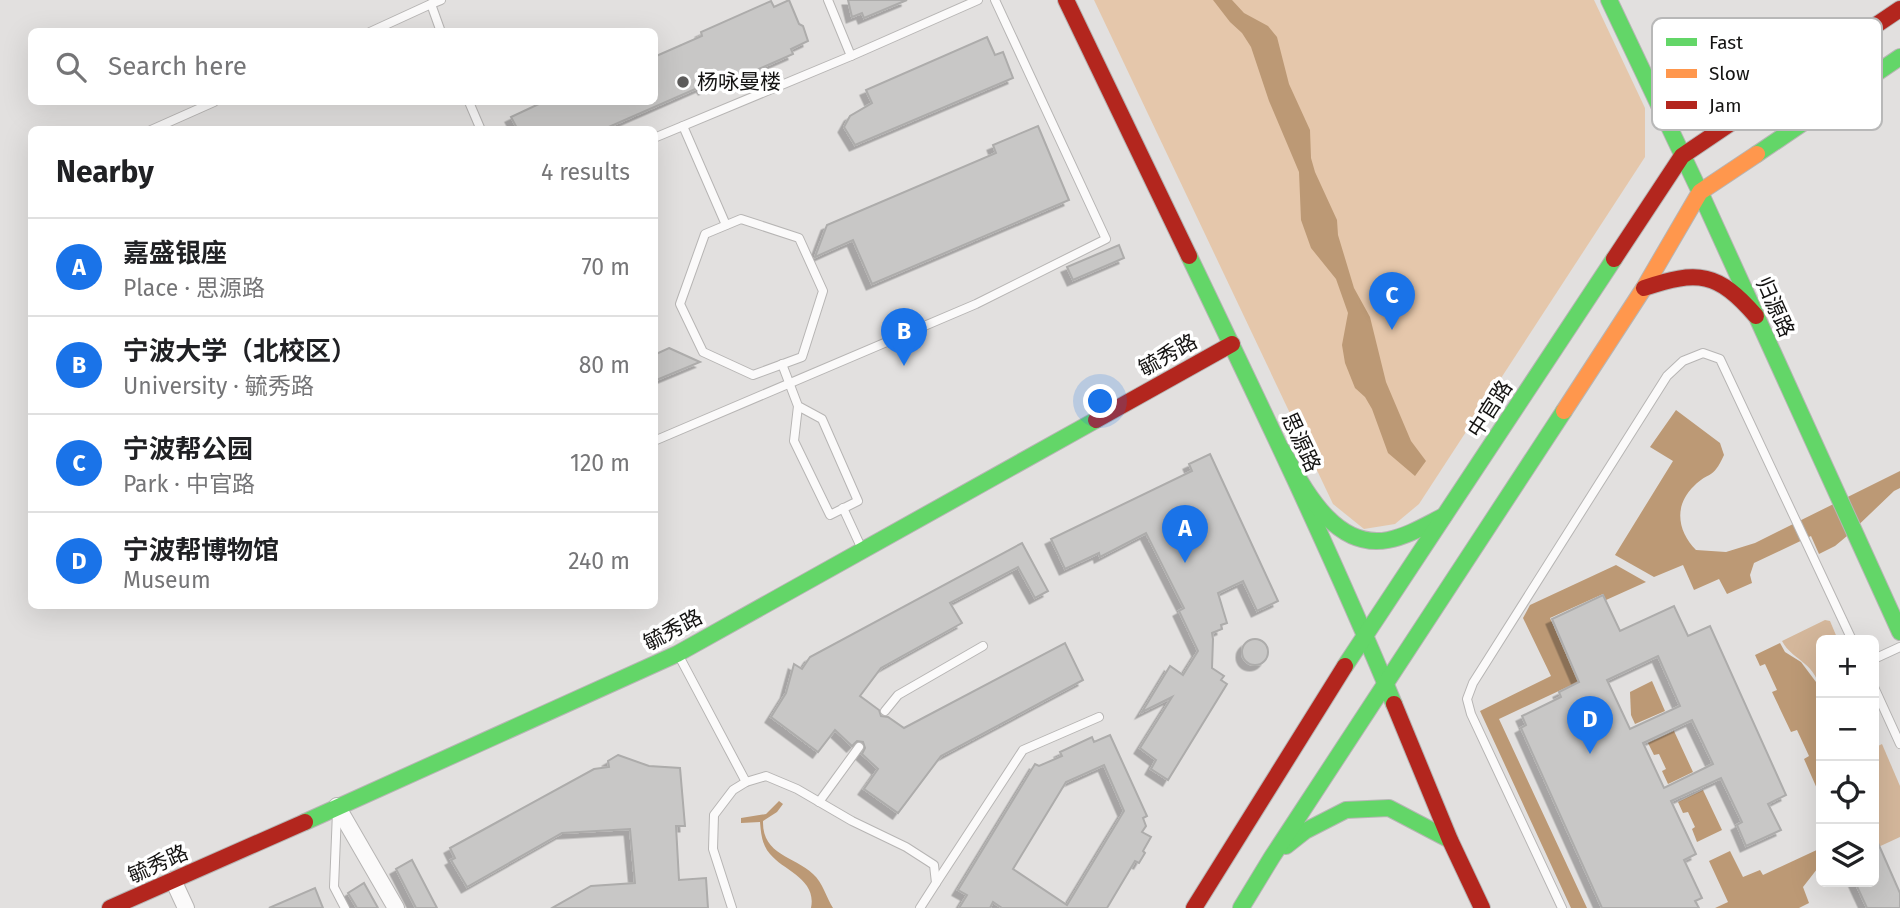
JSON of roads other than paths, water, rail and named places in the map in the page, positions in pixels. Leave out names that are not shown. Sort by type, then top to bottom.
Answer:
[{"type":"street","name":"思源路","points":[[1066,0],[1282,450],[1365,634],[1450,840],[1482,908]]},
{"type":"street","name":"归源路","points":[[1609,0],[1652,92]]},
{"type":"street","name":"中官路","points":[[1882,21],[1900,9]]},
{"type":"street","points":[[1882,69],[1900,57]]},
{"type":"street","name":"归源路","points":[[1670,130],[1900,631]]},
{"type":"street","name":"中官路","points":[[1194,908],[1365,634],[1682,156],[1721,130]]},
{"type":"street","points":[[1241,908],[1644,288],[1700,192],[1792,130]]},
{"type":"street","points":[[1644,288],[1678,277],[1692,275],[1706,278],[1730,288],[1756,316]]},
{"type":"street","name":"毓秀路","points":[[110,908],[550,713],[677,653],[1232,344]]},
{"type":"street","points":[[1282,450],[1311,500],[1347,535],[1376,541],[1389,539],[1445,515]]},
{"type":"street","points":[[337,806],[396,908]]},
{"type":"street","points":[[1272,857],[1305,831],[1346,810],[1389,808],[1450,840]]},
{"type":"street","points":[[173,880],[186,908]]},
{"type":"lane","points":[[379,28],[441,0]]},
{"type":"lane","points":[[828,0],[851,56]]},
{"type":"lane","points":[[658,136],[978,0]]},
{"type":"lane","points":[[658,439],[975,304],[1105,239],[995,0]]},
{"type":"lane","points":[[431,4],[440,28]]},
{"type":"lane","points":[[160,126],[207,105]]},
{"type":"lane","points":[[470,105],[479,126]]},
{"type":"lane","points":[[683,126],[726,225]]},
{"type":"lane","points":[[741,219],[799,238],[823,291],[802,356],[753,375],[703,352],[680,304],[705,234],[726,225],[741,219]]},
{"type":"lane","points":[[1562,908],[1471,714],[1467,699],[1473,683],[1667,376],[1683,361],[1703,353],[1720,359],[1850,635]]},
{"type":"lane","points":[[782,364],[798,406],[794,441],[830,515],[858,501],[822,419],[798,406]]},
{"type":"lane","points":[[843,509],[862,549]]},
{"type":"lane","points":[[886,711],[898,695],[982,646]]},
{"type":"lane","points":[[1879,657],[1900,647]]},
{"type":"lane","points":[[677,653],[746,782]]},
{"type":"lane","points":[[1879,698],[1900,744]]},
{"type":"lane","points":[[920,908],[1023,750],[1099,717]]},
{"type":"lane","points":[[819,802],[859,747]]},
{"type":"lane","points":[[732,908],[713,849],[714,815],[733,790],[746,782],[766,776],[797,789],[852,821],[906,847],[934,865],[936,883]]},
{"type":"lane","points":[[337,806],[334,887],[345,908]]},
{"type":"place","name":"杨咏曼楼","points":[[683,82]]},
{"type":"place","name":"宁波帮公园","points":[[1392,330]]},
{"type":"place","name":"宁波大学（北校区）","points":[[904,366]]},
{"type":"place","name":"嘉盛银座","points":[[1185,563]]},
{"type":"place","name":"宁波帮博物馆","points":[[1590,754]]}]
